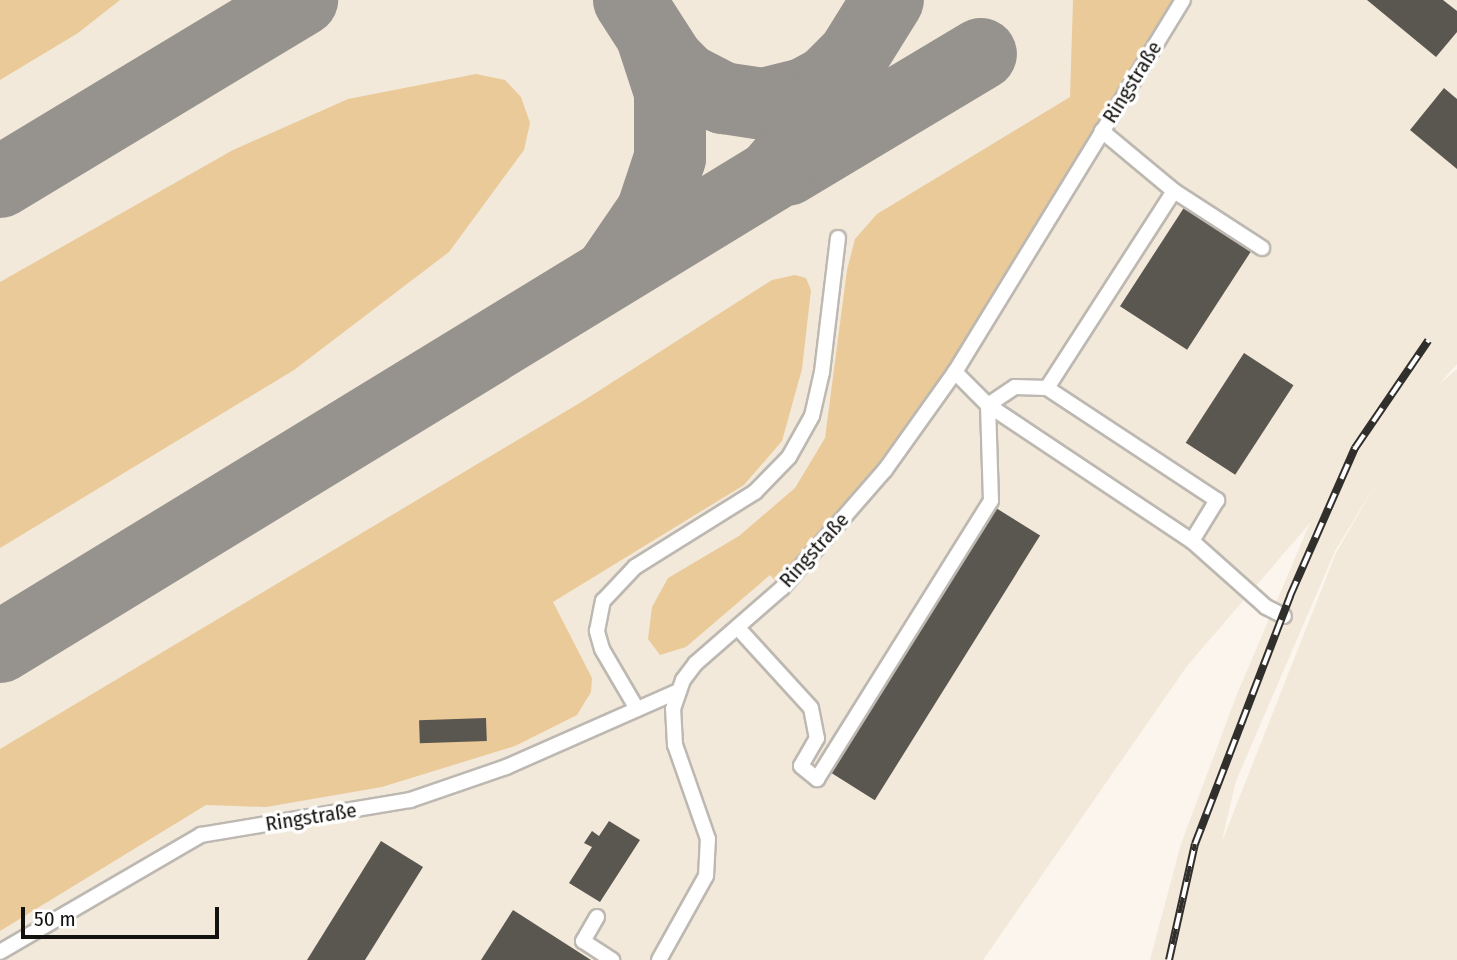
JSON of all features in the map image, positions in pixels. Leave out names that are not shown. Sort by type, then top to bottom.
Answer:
[{"type":"lane","name":"Ringstraße","points":[[0,952],[177,845],[201,835],[410,800],[506,767],[678,691],[696,663],[782,587],[885,470],[955,372],[1183,0]]},
{"type":"lane","points":[[1102,131],[1174,191],[1262,248]]},
{"type":"lane","points":[[1047,388],[1174,191]]},
{"type":"lane","points":[[637,709],[602,649],[597,631],[603,601],[635,567],[755,492],[789,457],[812,416],[822,372],[838,238]]},
{"type":"lane","points":[[955,372],[988,405],[1192,541],[1266,607],[1284,615]]},
{"type":"lane","points":[[988,405],[1015,387],[1047,388],[1217,500],[1192,541]]},
{"type":"lane","points":[[738,628],[811,708],[817,738],[801,766],[817,779],[991,501],[988,405]]},
{"type":"lane","points":[[659,960],[706,876],[708,839],[675,745],[673,709],[678,691]]},
{"type":"lane","points":[[597,917],[583,941],[612,960]]},
{"type":"shaded area","points":[[0,0],[1457,0],[1457,364],[1438,385],[1457,369],[1457,960],[1150,960],[1181,844],[1237,694],[1310,523],[1187,666],[983,960],[0,960]],"holes":[[[1377,482],[1336,553],[1221,844],[1236,781],[1335,551]]]},
{"type":"shaded area","points":[[0,0],[120,0],[78,33],[0,80]]},
{"type":"shaded area","points":[[1073,0],[1190,0],[1128,88],[955,372],[782,588],[770,575],[686,647],[660,655],[648,639],[652,607],[668,578],[739,536],[795,488],[825,438],[847,270],[855,239],[877,214],[1070,97]]},
{"type":"shaded area","points":[[476,74],[505,80],[521,97],[530,123],[524,150],[449,252],[294,370],[0,548],[0,282],[233,150],[348,99]]},
{"type":"shaded area","points":[[795,275],[806,278],[811,290],[802,369],[782,441],[744,485],[553,602],[592,678],[591,692],[577,715],[515,746],[382,787],[266,807],[206,805],[0,931],[0,749],[583,401],[772,280]]},
{"type":"building","points":[[1367,0],[1443,0],[1457,11],[1457,32],[1436,57]]},
{"type":"building","points":[[1444,88],[1457,99],[1457,169],[1410,130]]},
{"type":"building","points":[[1187,203],[1254,247],[1187,350],[1120,306]]},
{"type":"building","points":[[1244,353],[1293,385],[1235,475],[1186,443]]},
{"type":"building","points":[[996,508],[1040,536],[875,800],[831,773]]},
{"type":"building","points":[[486,718],[487,741],[420,743],[419,720]]},
{"type":"building","points":[[609,821],[640,840],[600,902],[569,883],[592,847],[584,843],[592,831],[599,836]]},
{"type":"building","points":[[381,841],[423,867],[365,960],[307,960]]},
{"type":"building","points":[[513,910],[591,960],[481,960]]},
{"type":"taxiway","points":[[0,182],[302,0]]},
{"type":"taxiway","points":[[629,0],[669,62],[686,79],[723,98],[763,104],[804,94],[828,81],[849,60]]},
{"type":"taxiway","points":[[0,647],[771,176],[797,146],[888,0]]},
{"type":"taxiway","points":[[613,269],[652,212],[670,158],[670,92],[653,40]]},
{"type":"taxiway","points":[[787,170],[981,54]]},
{"type":"railway","points":[[1169,960],[1195,844],[1290,596],[1355,448],[1428,341]]}]
